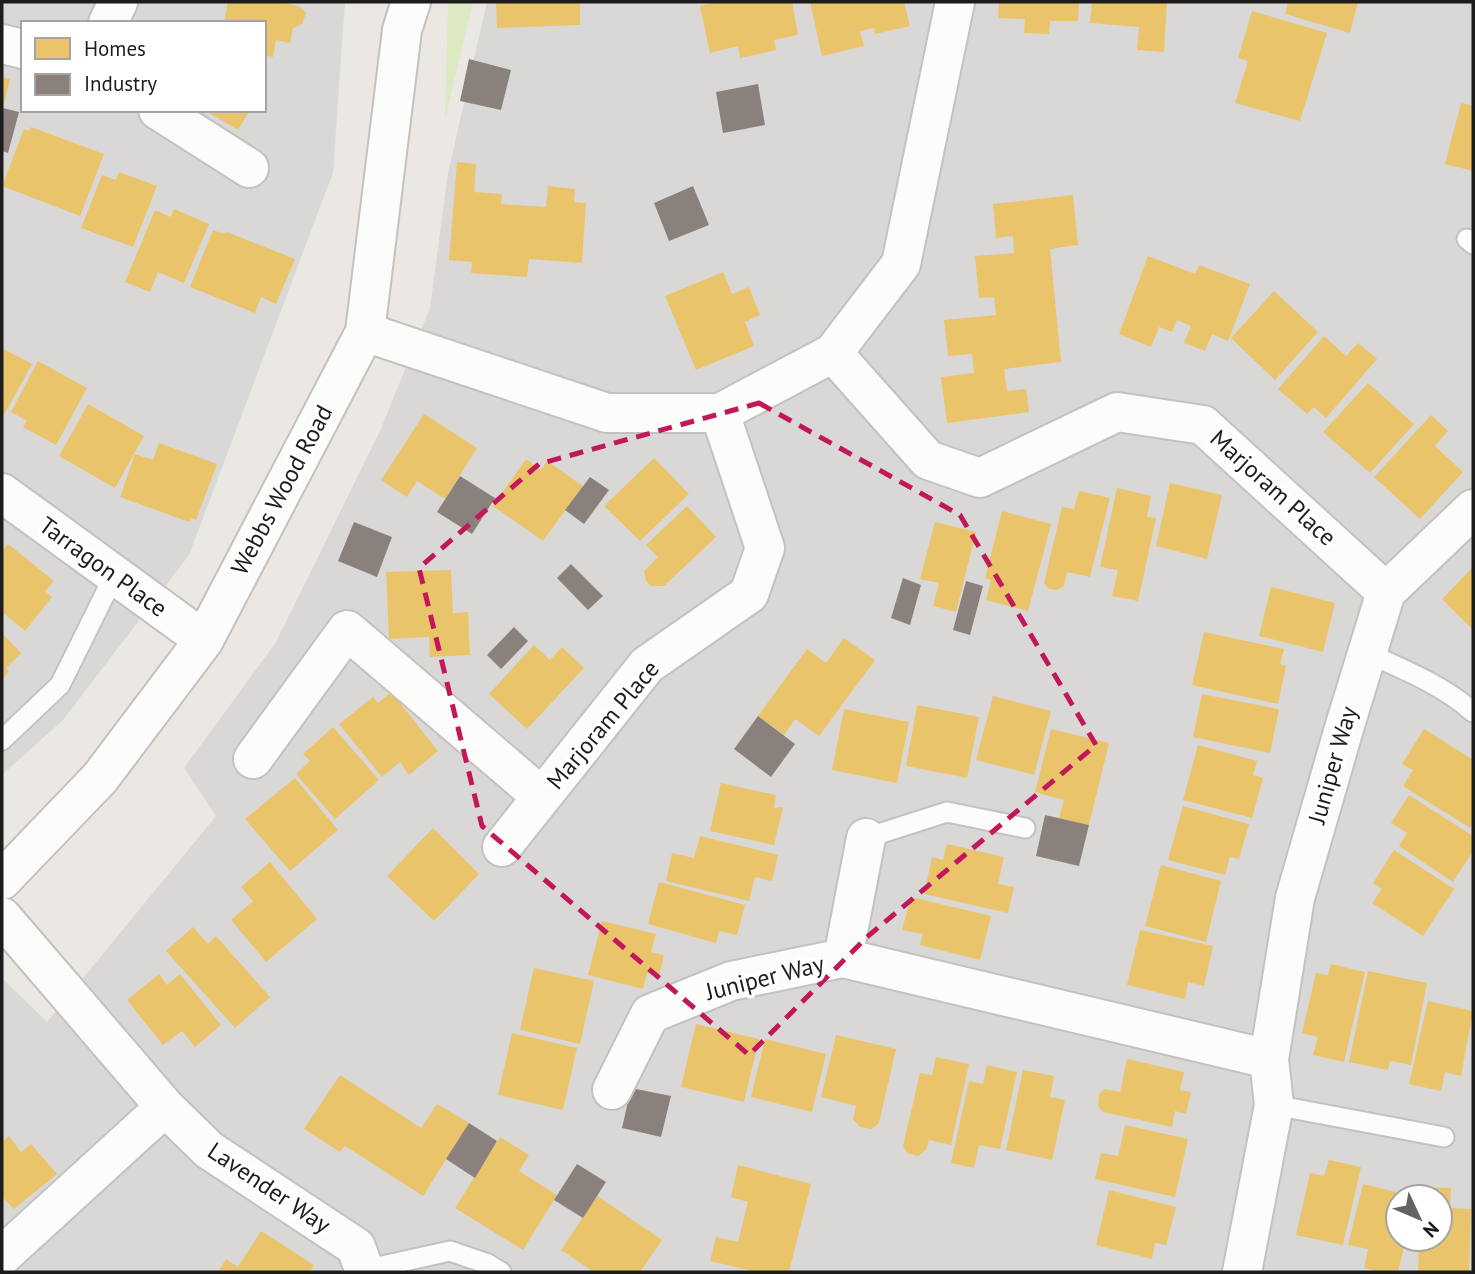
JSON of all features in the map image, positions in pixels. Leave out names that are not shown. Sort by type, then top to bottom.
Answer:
[{"type":"street","points":[[365,332],[607,412],[720,413],[833,353],[901,264],[955,2]]},
{"type":"street","name":"Webbs Wood Road","points":[[2,880],[100,778],[204,640],[365,332],[404,11]]},
{"type":"street","points":[[2,44],[21,49]]},
{"type":"street","points":[[161,112],[249,168]]},
{"type":"street","name":"Marjoram Place","points":[[833,353],[929,460],[979,478],[1116,412],[1203,425],[1386,592]]},
{"type":"street","name":"Marjoram Place","points":[[502,847],[647,665],[750,594],[765,548],[720,413]]},
{"type":"street","name":"Tarragon Place","points":[[2,494],[204,640]]},
{"type":"street","name":"Juniper Way","points":[[1242,1272],[1274,1105],[1269,1059],[1295,898],[1367,653],[1386,592],[1473,509]]},
{"type":"street","name":"Marjoram Place","points":[[253,759],[347,629],[542,797]]},
{"type":"street","name":"Juniper Way","points":[[843,958],[866,838]]},
{"type":"street","name":"Lavender Way","points":[[2,917],[165,1107],[209,1150],[356,1247],[365,1271]]},
{"type":"street","name":"Juniper Way","points":[[612,1090],[650,1014],[731,981],[843,958],[1269,1059]]},
{"type":"street","points":[[2,1256],[165,1107]]},
{"type":"lane","points":[[2,740],[60,685],[114,576]]},
{"type":"lane","points":[[1367,653],[1427,679],[1473,712]]},
{"type":"lane","points":[[866,838],[947,812],[1025,828]]},
{"type":"lane","points":[[1274,1105],[1444,1137]]},
{"type":"lane","points":[[365,1271],[450,1251],[488,1264],[501,1272]]},
{"type":"highlighted area","points":[[759,403],[960,515],[1096,745],[867,937],[749,1055],[482,826],[419,568],[539,464]]},
{"type":"shaded area","points":[[2,2],[345,2],[333,173],[189,555],[63,720],[2,775]]},
{"type":"shaded area","points":[[487,2],[1473,2],[1473,1272],[2,1272],[2,978],[47,1022],[216,816],[184,768],[276,642],[380,431],[430,308],[448,173]]},
{"type":"green space","points":[[448,2],[473,2],[445,120]]},
{"type":"building: Homes","points":[[228,2],[280,2],[299,6],[306,13],[302,24],[293,28],[290,43],[276,40],[273,57],[266,55],[266,21],[224,21]]},
{"type":"building: Homes","points":[[496,2],[580,2],[580,25],[497,28]]},
{"type":"building: Homes","points":[[719,2],[792,2],[798,35],[774,40],[776,50],[740,58],[738,46],[710,53],[700,6]]},
{"type":"building: Homes","points":[[810,2],[904,2],[910,26],[875,34],[874,28],[860,31],[864,46],[822,56]]},
{"type":"building: Homes","points":[[999,2],[1079,2],[1078,21],[1050,21],[1049,34],[1024,33],[1025,19],[998,18]]},
{"type":"building: Homes","points":[[1092,2],[1167,2],[1164,52],[1137,50],[1139,27],[1090,23]]},
{"type":"building: Homes","points":[[1288,2],[1358,2],[1350,33],[1285,14]]},
{"type":"building: Homes","points":[[1252,11],[1327,33],[1300,121],[1235,103],[1248,61],[1238,58]]},
{"type":"building: Homes","points":[[2,77],[10,79],[3,108],[2,108]]},
{"type":"building: Homes","points":[[1461,103],[1473,106],[1473,171],[1445,164]]},
{"type":"building: Homes","points":[[207,112],[249,112],[238,130]]},
{"type":"building: Homes","points":[[31,127],[104,154],[80,216],[2,186],[24,129],[29,131]]},
{"type":"building: Homes","points":[[457,162],[476,164],[474,192],[502,194],[501,204],[546,207],[548,186],[575,189],[574,202],[586,203],[582,263],[529,259],[527,277],[471,273],[472,262],[449,260]]},
{"type":"building: Homes","points":[[119,172],[157,186],[133,247],[81,228],[102,175],[116,180]]},
{"type":"building: Homes","points":[[1073,195],[1078,245],[1050,249],[1061,362],[1004,369],[1007,391],[1026,389],[1029,412],[947,423],[941,377],[974,373],[972,354],[948,356],[944,320],[996,315],[994,297],[979,298],[975,256],[1014,253],[1013,236],[996,238],[993,204]]},
{"type":"building: Homes","points":[[174,209],[209,224],[184,283],[158,272],[150,292],[125,282],[155,210],[171,217]]},
{"type":"building: Homes","points":[[213,230],[224,234],[227,232],[295,259],[276,304],[261,297],[255,313],[190,287]]},
{"type":"building: Homes","points":[[1148,256],[1195,274],[1199,265],[1250,284],[1228,341],[1212,334],[1205,351],[1184,343],[1191,326],[1177,320],[1172,332],[1159,327],[1151,347],[1119,334]]},
{"type":"building: Homes","points":[[723,272],[732,294],[749,287],[760,315],[745,322],[754,346],[696,370],[665,296]]},
{"type":"building: Homes","points":[[1274,291],[1318,332],[1275,380],[1231,338]]},
{"type":"building: Homes","points":[[1324,336],[1346,356],[1358,343],[1377,359],[1326,418],[1314,407],[1307,414],[1278,389]]},
{"type":"building: Homes","points":[[2,348],[32,364],[4,415],[2,414]]},
{"type":"building: Homes","points":[[38,361],[87,388],[56,445],[23,427],[27,421],[11,412]]},
{"type":"building: Homes","points":[[1368,383],[1414,424],[1370,473],[1323,432]]},
{"type":"building: Homes","points":[[88,404],[144,436],[115,488],[59,456]]},
{"type":"building: Homes","points":[[424,414],[477,448],[445,499],[417,481],[407,497],[381,480]]},
{"type":"building: Homes","points":[[1431,415],[1448,431],[1435,446],[1463,472],[1420,519],[1374,477]]},
{"type":"building: Homes","points":[[159,443],[217,464],[196,520],[192,518],[189,522],[120,497],[135,454],[153,460]]},
{"type":"building: Homes","points":[[654,458],[689,494],[640,541],[604,506]]},
{"type":"building: Homes","points":[[526,459],[541,470],[547,461],[583,486],[543,541],[493,506]]},
{"type":"building: Homes","points":[[1170,483],[1222,495],[1207,559],[1156,546]]},
{"type":"building: Homes","points":[[1117,488],[1151,496],[1147,517],[1156,518],[1138,601],[1112,596],[1118,570],[1100,567]]},
{"type":"building: Homes","points":[[1079,491],[1110,498],[1090,577],[1067,572],[1064,586],[1057,590],[1049,589],[1044,583],[1062,507],[1074,509]]},
{"type":"building: Homes","points":[[687,506],[716,537],[664,586],[651,586],[646,581],[644,571],[658,557],[646,545]]},
{"type":"building: Homes","points":[[1002,511],[1051,524],[1028,611],[986,600],[991,580],[985,578]]},
{"type":"building: Homes","points":[[935,522],[976,532],[956,612],[933,606],[939,583],[920,579]]},
{"type":"building: Homes","points":[[8,544],[54,581],[45,591],[52,597],[25,631],[2,612],[2,551]]},
{"type":"building: Homes","points":[[1473,567],[1473,630],[1442,599]]},
{"type":"building: Homes","points":[[451,570],[453,613],[468,612],[470,655],[430,657],[429,637],[389,639],[386,572]]},
{"type":"building: Homes","points":[[1271,587],[1335,603],[1323,652],[1259,636]]},
{"type":"building: Homes","points":[[1204,632],[1284,649],[1280,664],[1286,666],[1278,704],[1192,685]]},
{"type":"building: Homes","points":[[2,633],[21,653],[6,668],[9,672],[2,680]]},
{"type":"building: Homes","points":[[844,638],[875,660],[819,736],[795,719],[784,735],[758,716],[807,649],[826,663]]},
{"type":"building: Homes","points":[[534,645],[550,660],[562,647],[584,668],[527,729],[489,694]]},
{"type":"building: Homes","points":[[391,692],[438,751],[409,775],[400,762],[382,777],[339,724],[373,697],[378,703]]},
{"type":"building: Homes","points":[[1202,694],[1279,709],[1270,753],[1193,737]]},
{"type":"building: Homes","points":[[993,696],[1051,711],[1034,775],[976,760]]},
{"type":"building: Homes","points":[[917,705],[979,717],[967,778],[906,766]]},
{"type":"building: Homes","points":[[844,709],[909,722],[897,783],[832,770]]},
{"type":"building: Homes","points":[[333,727],[379,780],[335,819],[296,774],[310,761],[303,754]]},
{"type":"building: Homes","points":[[1051,729],[1109,743],[1089,825],[1059,818],[1064,800],[1035,792]]},
{"type":"building: Homes","points":[[1424,729],[1473,760],[1473,823],[1470,828],[1403,786],[1413,770],[1402,764]]},
{"type":"building: Homes","points":[[1198,745],[1257,761],[1253,775],[1263,778],[1252,818],[1183,800]]},
{"type":"building: Homes","points":[[295,778],[338,830],[290,871],[245,819]]},
{"type":"building: Homes","points":[[721,783],[776,795],[774,808],[783,807],[774,845],[710,831]]},
{"type":"building: Homes","points":[[1409,795],[1473,836],[1473,851],[1453,882],[1399,846],[1407,833],[1391,823]]},
{"type":"building: Homes","points":[[1183,806],[1249,824],[1239,859],[1230,857],[1225,875],[1168,860]]},
{"type":"building: Homes","points":[[433,828],[479,874],[434,921],[387,876]]},
{"type":"building: Homes","points":[[700,836],[778,855],[772,881],[755,877],[749,901],[666,881],[672,853],[694,858]]},
{"type":"building: Homes","points":[[947,844],[1004,857],[998,884],[1014,887],[1008,913],[924,894],[932,857],[943,860]]},
{"type":"building: Homes","points":[[1394,850],[1454,889],[1423,936],[1372,903],[1382,889],[1373,883]]},
{"type":"building: Homes","points":[[270,862],[317,919],[266,962],[231,920],[253,901],[241,887]]},
{"type":"building: Homes","points":[[1161,865],[1221,881],[1206,942],[1145,926]]},
{"type":"building: Homes","points":[[659,882],[745,905],[737,935],[719,931],[716,943],[648,924]]},
{"type":"building: Homes","points":[[911,897],[991,916],[980,960],[920,945],[923,934],[902,930]]},
{"type":"building: Homes","points":[[602,921],[656,934],[651,952],[664,955],[659,976],[647,973],[643,989],[588,975]]},
{"type":"building: Homes","points":[[193,927],[208,944],[216,936],[270,997],[235,1028],[166,951]]},
{"type":"building: Homes","points":[[1140,930],[1213,946],[1204,986],[1188,982],[1185,999],[1127,985]]},
{"type":"building: Homes","points":[[1331,964],[1365,972],[1344,1062],[1313,1055],[1318,1037],[1302,1033],[1316,973],[1328,975]]},
{"type":"building: Homes","points":[[534,968],[594,981],[580,1044],[520,1030]]},
{"type":"building: Homes","points":[[1368,971],[1427,983],[1411,1065],[1390,1061],[1388,1070],[1349,1062]]},
{"type":"building: Homes","points":[[159,974],[167,985],[180,974],[221,1025],[195,1047],[182,1031],[163,1045],[127,1000]]},
{"type":"building: Homes","points":[[1428,1001],[1473,1011],[1461,1076],[1445,1072],[1441,1091],[1409,1084]]},
{"type":"building: Homes","points":[[696,1024],[759,1039],[744,1102],[681,1087]]},
{"type":"building: Homes","points":[[512,1033],[577,1048],[563,1110],[498,1095]]},
{"type":"building: Homes","points":[[836,1035],[896,1049],[879,1123],[872,1129],[860,1127],[853,1119],[856,1106],[821,1097]]},
{"type":"building: Homes","points":[[765,1039],[826,1054],[812,1112],[751,1097]]},
{"type":"building: Homes","points":[[936,1057],[969,1064],[951,1145],[929,1140],[926,1150],[918,1156],[907,1153],[903,1146],[920,1073],[932,1075]]},
{"type":"building: Homes","points":[[1127,1059],[1184,1072],[1180,1090],[1191,1092],[1186,1114],[1175,1111],[1172,1127],[1103,1112],[1098,1106],[1099,1094],[1105,1089],[1120,1092]]},
{"type":"building: Homes","points":[[987,1065],[1017,1072],[1000,1149],[979,1145],[974,1168],[951,1163],[969,1081],[983,1084]]},
{"type":"building: Homes","points":[[1023,1070],[1054,1076],[1050,1097],[1065,1100],[1052,1160],[1006,1150]]},
{"type":"building: Homes","points":[[340,1075],[421,1128],[437,1104],[469,1123],[423,1196],[345,1146],[340,1152],[304,1129]]},
{"type":"building: Homes","points":[[1125,1125],[1188,1139],[1175,1197],[1095,1179],[1101,1153],[1118,1156]]},
{"type":"building: Homes","points":[[9,1136],[21,1152],[31,1144],[57,1174],[14,1209],[2,1197],[2,1142]]},
{"type":"building: Homes","points":[[500,1137],[529,1155],[519,1171],[557,1195],[523,1250],[455,1208]]},
{"type":"building: Homes","points":[[1329,1160],[1361,1167],[1343,1245],[1296,1235],[1310,1173],[1324,1176]]},
{"type":"building: Homes","points":[[738,1165],[811,1184],[789,1272],[757,1272],[710,1261],[716,1237],[738,1242],[748,1202],[731,1197]]},
{"type":"building: Homes","points":[[1363,1184],[1384,1189],[1384,1253],[1403,1253],[1398,1272],[1380,1272],[1364,1268],[1368,1249],[1348,1245]]},
{"type":"building: Homes","points":[[1109,1190],[1176,1207],[1166,1245],[1155,1243],[1152,1259],[1096,1245]]},
{"type":"building: Homes","points":[[597,1196],[662,1240],[640,1272],[594,1272],[561,1250]]},
{"type":"building: Homes","points":[[1454,1208],[1471,1209],[1469,1272],[1418,1272],[1419,1253],[1454,1253]]},
{"type":"building: Homes","points":[[261,1231],[314,1265],[310,1272],[218,1272],[226,1259],[238,1267]]},
{"type":"building: Industry","points":[[469,59],[511,70],[501,110],[460,101]]},
{"type":"building: Industry","points":[[758,84],[765,125],[723,133],[716,92]]},
{"type":"building: Industry","points":[[3,108],[19,112],[8,153],[2,151]]},
{"type":"building: Industry","points":[[693,186],[709,225],[669,241],[654,203]]},
{"type":"building: Industry","points":[[460,476],[495,498],[472,534],[437,512]]},
{"type":"building: Industry","points":[[590,477],[609,490],[584,524],[565,510]]},
{"type":"building: Industry","points":[[354,522],[392,537],[377,577],[338,561]]},
{"type":"building: Industry","points":[[571,564],[603,596],[588,610],[557,578]]},
{"type":"building: Industry","points":[[903,578],[921,585],[910,625],[891,618]]},
{"type":"building: Industry","points":[[966,581],[983,586],[970,635],[953,630]]},
{"type":"building: Industry","points":[[514,627],[528,641],[501,669],[487,655]]},
{"type":"building: Industry","points":[[758,716],[795,744],[771,777],[734,749]]},
{"type":"building: Industry","points":[[1045,815],[1089,825],[1079,866],[1036,856]]},
{"type":"building: Industry","points":[[631,1088],[671,1096],[661,1137],[622,1128]]},
{"type":"building: Industry","points":[[469,1123],[497,1141],[475,1178],[446,1159]]},
{"type":"building: Industry","points":[[577,1164],[606,1182],[583,1218],[554,1200]]}]
